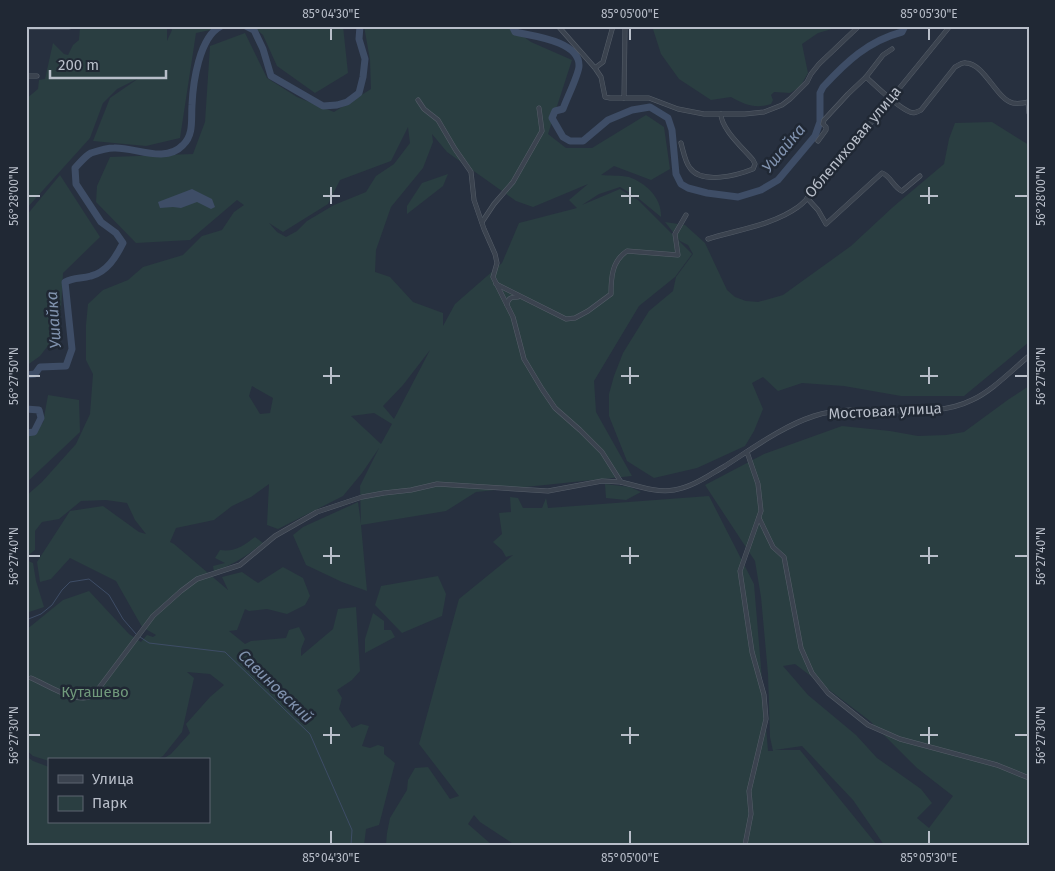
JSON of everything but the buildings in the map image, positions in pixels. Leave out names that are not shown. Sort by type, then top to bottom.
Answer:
[{"type":"street","points":[[558,26],[601,77],[605,97],[649,98],[678,109],[696,113],[721,114],[764,112],[782,105],[800,90],[820,64],[859,26]]},
{"type":"street","points":[[595,68],[602,62],[613,26]]},
{"type":"street","points":[[624,98],[625,26]]},
{"type":"street","name":"Облепиховая улица","points":[[708,239],[783,216],[798,207],[950,26]]},
{"type":"street","points":[[26,27],[69,27]]},
{"type":"street","points":[[818,141],[826,130],[823,124],[824,120],[866,77],[882,55],[892,49]]},
{"type":"street","points":[[866,77],[890,99],[910,112],[919,112],[955,67],[964,62],[978,69],[1007,100],[1018,104],[1028,102],[1029,113]]},
{"type":"street","points":[[26,76],[36,76]]},
{"type":"street","points":[[418,100],[424,109],[438,120],[471,172],[474,200],[497,263],[493,276],[513,318],[524,358],[555,408],[602,452],[621,482]]},
{"type":"street","points":[[482,222],[494,204],[513,182],[542,131],[538,108]]},
{"type":"street","points":[[681,143],[690,169],[701,176],[736,176],[753,169],[755,164],[753,160],[728,132],[722,122],[721,114]]},
{"type":"street","points":[[807,198],[818,210],[826,224],[882,172],[902,191],[920,176]]},
{"type":"street","points":[[496,284],[566,319],[574,318],[612,294],[611,275],[613,268],[620,256],[627,250],[678,255],[675,234],[686,214]]},
{"type":"street","points":[[507,305],[510,298],[520,297]]},
{"type":"street","name":"Мостовая улица","points":[[31,678],[71,697],[85,699],[93,696],[154,616],[197,579],[240,565],[275,536],[317,512],[362,497],[437,484],[548,490],[602,481],[621,482],[658,490],[672,490],[705,478],[797,423],[834,411],[871,409],[928,410],[965,403],[997,383],[1029,356]]},
{"type":"street","points":[[744,845],[751,814],[749,791],[766,719],[764,695],[752,652],[740,571],[759,518],[760,492],[747,452]]},
{"type":"street","points":[[759,518],[772,547],[784,557],[801,648],[812,672],[828,693],[868,725],[900,738],[997,765],[1029,778]]},
{"type":"green space","points":[[78,26],[165,26],[167,29],[167,41],[172,30],[170,26],[229,26],[196,33],[180,138],[146,146],[93,141],[110,98],[139,78],[117,89],[103,103],[90,138],[26,209],[26,99],[38,89],[39,80],[45,79],[53,43],[64,54],[68,55],[73,45],[79,40],[80,28]]},
{"type":"green space","points":[[253,26],[343,26],[348,73],[315,93],[277,66],[263,35]]},
{"type":"green space","name":"Куташево","points":[[364,26],[509,26],[531,42],[572,60],[548,134],[566,148],[592,148],[646,115],[664,127],[670,169],[651,180],[614,166],[601,175],[629,177],[647,187],[659,204],[661,217],[638,198],[620,187],[599,194],[582,205],[620,189],[638,200],[692,254],[675,277],[639,306],[594,381],[596,412],[632,476],[476,492],[446,511],[361,525],[367,591],[342,582],[306,565],[293,535],[303,527],[358,502],[361,524],[360,486],[379,448],[343,496],[278,529],[267,525],[269,484],[251,497],[232,506],[214,520],[176,528],[170,542],[228,590],[222,577],[242,572],[258,583],[283,567],[303,578],[310,596],[305,605],[287,614],[267,609],[249,611],[245,609],[237,630],[229,631],[245,644],[251,641],[286,638],[289,630],[299,627],[305,639],[301,649],[301,656],[333,629],[338,609],[356,607],[360,671],[352,680],[337,690],[342,698],[339,709],[352,728],[361,724],[369,726],[362,746],[370,748],[378,745],[384,747],[384,754],[395,763],[379,825],[366,829],[364,845],[26,845],[26,756],[48,767],[48,824],[210,824],[210,758],[164,758],[171,754],[190,733],[186,724],[210,697],[224,685],[210,674],[187,672],[194,678],[182,732],[163,756],[159,758],[48,758],[48,761],[33,756],[26,750],[26,630],[63,600],[89,591],[129,634],[141,642],[147,635],[153,637],[156,635],[142,627],[116,581],[70,558],[51,579],[40,582],[37,562],[70,511],[103,506],[139,532],[146,534],[135,520],[127,503],[106,500],[81,501],[59,519],[42,522],[35,531],[35,550],[30,554],[26,553],[26,496],[42,482],[76,444],[90,414],[93,374],[86,360],[88,304],[103,290],[128,280],[143,267],[183,255],[202,236],[222,230],[234,212],[244,205],[237,200],[190,240],[136,243],[96,202],[97,186],[110,157],[193,154],[205,122],[210,46],[245,33],[267,78],[297,97],[334,112],[371,89],[370,60]],"holes":[[[408,127],[410,143],[394,164],[376,176],[366,192],[334,205],[307,221],[297,231],[286,237],[277,232],[269,223],[283,232],[328,204],[340,180],[391,161]],[[432,134],[447,152],[516,201],[533,207],[588,184],[569,200],[577,208],[519,223],[502,263],[455,304],[443,326],[443,313],[413,302],[390,277],[375,272],[376,250],[391,207],[423,168],[433,142]],[[430,350],[394,419],[383,406],[403,385]],[[252,386],[273,398],[270,413],[260,414],[249,396]],[[374,413],[392,424],[381,444],[351,416]]]},
{"type":"green space","points":[[652,26],[842,26],[818,33],[802,44],[808,73],[800,87],[790,93],[774,92],[771,95],[773,100],[771,104],[755,106],[731,97],[711,100],[679,79],[661,54]]},
{"type":"green space","points":[[992,122],[1029,145],[1029,342],[964,396],[901,396],[844,386],[802,383],[778,391],[763,377],[752,383],[763,409],[754,431],[745,446],[697,468],[654,478],[627,461],[609,416],[609,394],[614,376],[623,353],[649,311],[673,291],[676,277],[693,254],[688,245],[680,241],[665,222],[685,225],[705,243],[727,290],[735,297],[746,301],[758,302],[783,295],[851,246],[944,164],[949,139],[955,123]]},
{"type":"green space","points":[[448,174],[443,186],[407,214],[407,206],[422,183]]},
{"type":"green space","points":[[60,175],[100,237],[63,273],[60,330],[40,356],[26,366],[26,216]]},
{"type":"green space","points":[[1029,386],[1029,845],[884,845],[853,800],[802,746],[775,750],[800,750],[877,845],[515,845],[480,822],[474,815],[468,824],[492,845],[386,845],[390,818],[407,790],[408,780],[415,768],[428,767],[450,799],[459,796],[419,744],[459,599],[513,555],[506,557],[502,550],[493,542],[502,534],[499,513],[511,512],[510,497],[518,498],[523,508],[542,508],[546,498],[548,508],[709,496],[754,584],[768,751],[773,751],[770,737],[768,674],[761,597],[755,561],[705,485],[764,454],[842,426],[918,436],[964,432]],"holes":[[[795,664],[870,721],[917,768],[953,796],[929,828],[917,818],[932,803],[921,789],[877,758],[856,735],[808,695],[783,666]]]},
{"type":"green space","points":[[48,395],[79,400],[80,432],[26,483],[26,433],[43,423]]},
{"type":"green space","points":[[605,484],[630,487],[641,492],[626,500],[606,498]]},
{"type":"green space","points":[[255,537],[263,543],[252,552],[214,572],[213,566],[225,563],[215,558],[220,550],[239,548]]},
{"type":"green space","points":[[26,560],[33,563],[44,607],[26,613]]},
{"type":"green space","points":[[438,576],[446,594],[442,616],[402,633],[375,605],[381,586]]},
{"type":"green space","points":[[373,613],[384,621],[384,630],[391,630],[395,637],[365,653],[365,639]]},
{"type":"water","points":[[192,189],[212,199],[215,207],[211,209],[197,202],[181,208],[160,208],[158,202]]},
{"type":"waterway","name":"Ушайка","points":[[26,375],[35,374],[40,367],[66,366],[72,349],[65,282],[71,279],[91,276],[102,271],[114,259],[123,243],[116,233],[101,222],[76,184],[75,168],[89,154],[105,149],[122,148],[159,154],[176,151],[183,145],[187,141],[190,132],[194,85],[202,50],[213,32],[221,26]]},
{"type":"waterway","name":"Ушайка","points":[[246,26],[254,30],[263,49],[271,76],[323,106],[347,102],[359,93],[365,59],[359,39],[360,26]]},
{"type":"waterway","name":"Ушайка","points":[[512,26],[515,32],[564,45],[577,58],[579,66],[575,81],[563,109],[555,111],[552,118],[563,137],[570,141],[583,141],[608,120],[632,110],[650,107],[668,118],[672,130],[676,174],[681,184],[707,193],[738,197],[761,190],[778,180],[815,136],[820,122],[820,93],[823,87],[858,54],[879,41],[902,32],[905,26]]},
{"type":"waterway","name":"Ушайка","points":[[26,409],[39,410],[41,418],[34,432],[26,433]]},
{"type":"waterway","name":"Савиновский","points":[[26,620],[41,614],[52,605],[70,582],[89,579],[109,595],[123,619],[136,634]]},
{"type":"waterway","name":"Савиновский","points":[[140,637],[149,643],[225,652],[310,734],[352,830],[351,845]]}]
